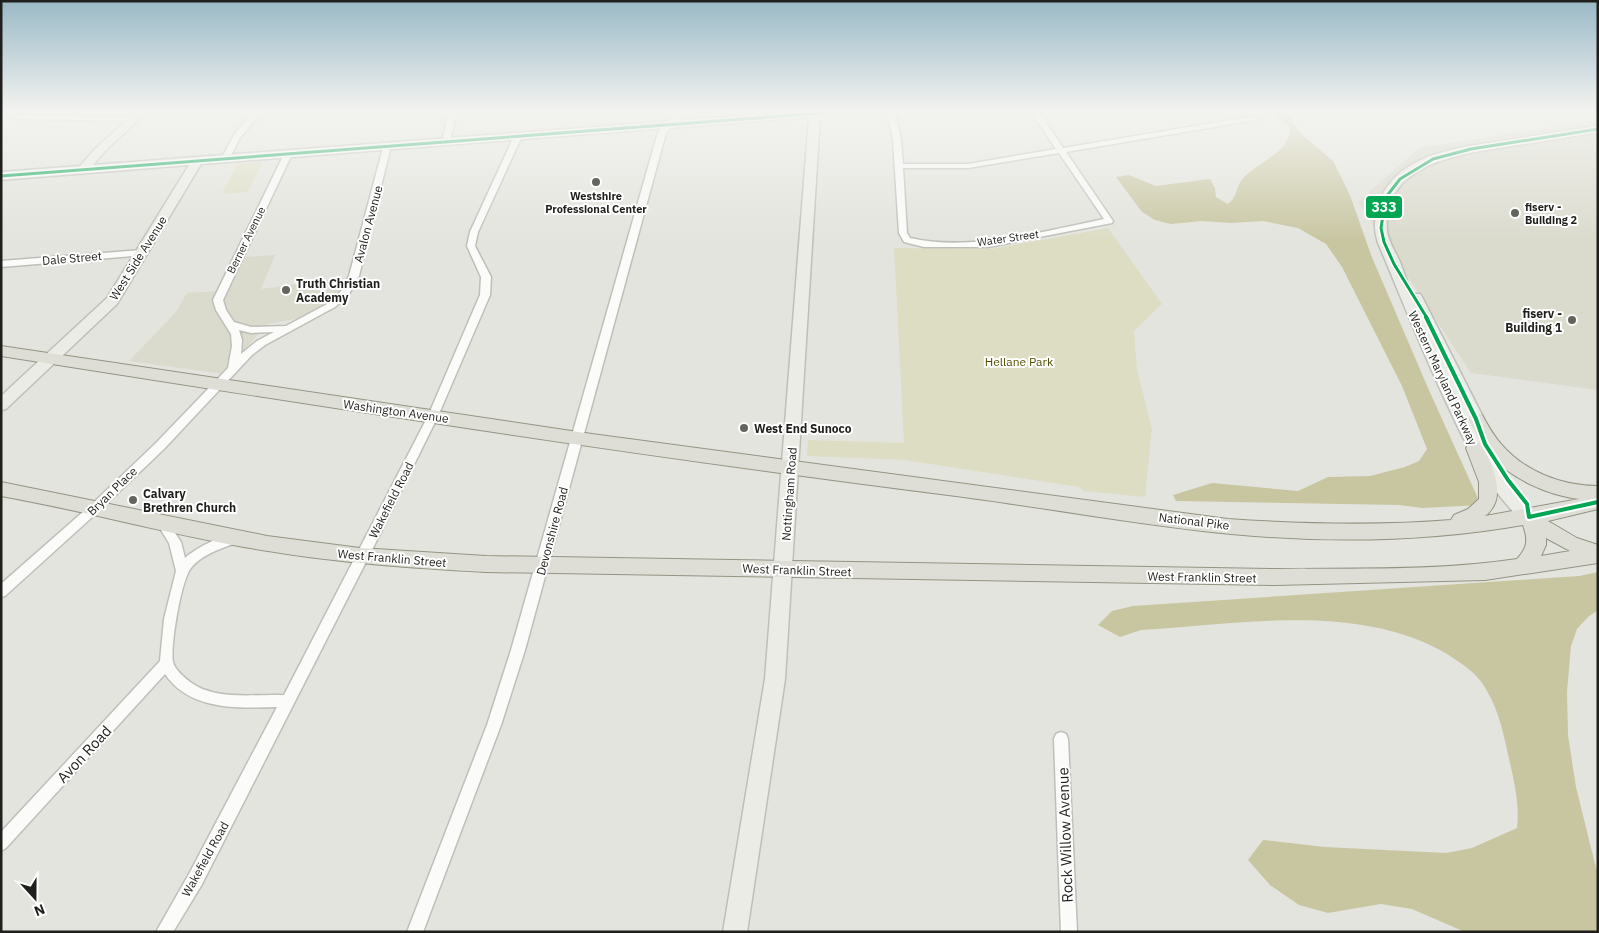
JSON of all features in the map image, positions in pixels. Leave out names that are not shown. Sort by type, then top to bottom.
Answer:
[{"type":"main road","name":"Washington Avenue","points":[[1,351],[220,385],[791,468]]},
{"type":"main road","points":[[1476,419],[1498,452],[1530,475],[1566,490],[1598,493]]},
{"type":"main road","points":[[1433,529],[1475,514],[1484,509],[1489,501],[1489,482],[1475,448]]},
{"type":"main road","name":"National Pike","points":[[791,468],[1228,526],[1345,532],[1433,529],[1530,517],[1598,502]]},
{"type":"main road","name":"West Franklin Street","points":[[1,489],[96,507],[237,538],[363,556],[468,564],[1275,577],[1485,572],[1521,568],[1598,554]]},
{"type":"main road","points":[[1530,517],[1569,543],[1582,550],[1598,554]]},
{"type":"main road","points":[[1521,568],[1537,547],[1538,538],[1530,517]]},
{"type":"street","points":[[83,170],[97,154]]},
{"type":"street","points":[[225,159],[228,154]]},
{"type":"street","name":"Berner Avenue","points":[[232,370],[237,343],[231,324],[218,307],[220,292],[288,154]]},
{"type":"street","points":[[1,176],[294,154]]},
{"type":"street","name":"Avalon Avenue","points":[[220,385],[239,362],[261,344],[332,305],[346,292],[354,276],[385,154]]},
{"type":"street","name":"Wakefield Road","points":[[164,932],[195,880],[289,701],[433,416],[484,295],[486,277],[471,246],[474,232],[510,154]]},
{"type":"street","name":"Devonshire Road","points":[[415,932],[494,725],[518,650],[656,154]]},
{"type":"street","name":"Nottingham Road","points":[[735,932],[775,678],[812,154]]},
{"type":"street","points":[[898,154],[899,166],[962,167],[1040,154]]},
{"type":"street","name":"Water Street","points":[[899,166],[903,233],[907,240],[924,244],[988,244],[1109,221],[1063,154]]},
{"type":"street","name":"Western Maryland Parkway","points":[[1453,154],[1433,160],[1409,172],[1392,187],[1386,197],[1381,228],[1384,242],[1408,304],[1475,448],[1515,505],[1530,517]]},
{"type":"street","name":"West Side Avenue","points":[[1,405],[112,301],[197,161]]},
{"type":"street","name":"Dale Street","points":[[1,264],[142,253]]},
{"type":"street","name":"Western Maryland Parkway","points":[[1394,264],[1421,306],[1476,419],[1485,444],[1508,480],[1527,504],[1530,517]]},
{"type":"street","points":[[231,324],[240,328],[260,330]]},
{"type":"street","points":[[236,338],[260,330],[297,325]]},
{"type":"street","name":"Bryan Place","points":[[1,592],[96,507],[220,385]]},
{"type":"street","points":[[162,522],[175,542],[182,571],[170,621],[166,664],[174,676],[188,688],[209,697],[289,701]]},
{"type":"street","points":[[182,571],[201,552],[237,538]]},
{"type":"street","name":"Avon Road","points":[[1,843],[166,664]]},
{"type":"street","name":"Rock Willow Avenue","points":[[1061,739],[1069,932]]},
{"type":"shaded area","points":[[1275,154],[1324,154],[1333,161],[1350,195],[1371,255],[1428,388],[1481,505],[1422,508],[1399,505],[1176,501],[1173,495],[1212,483],[1298,491],[1328,477],[1370,476],[1405,467],[1419,461],[1427,449],[1402,386],[1342,267],[1326,244],[1298,228],[1263,221],[1231,223],[1202,221],[1171,224],[1155,220],[1142,212],[1116,177],[1129,175],[1156,186],[1210,179],[1215,188],[1216,197],[1228,204],[1235,196],[1239,184],[1247,175]]},
{"type":"shaded area","points":[[1413,154],[1598,154],[1598,390],[1471,373],[1358,202]]},
{"type":"shaded area","points":[[275,255],[261,289],[347,278],[346,284],[336,297],[321,308],[300,318],[267,324],[224,374],[129,361],[176,312],[187,293],[230,290],[245,257]]},
{"type":"shaded area","points":[[1598,572],[1598,610],[1588,617],[1577,629],[1571,646],[1567,692],[1568,735],[1576,787],[1598,876],[1598,932],[1465,932],[1412,909],[1381,904],[1328,913],[1299,905],[1270,885],[1248,860],[1263,840],[1325,847],[1446,853],[1472,848],[1517,828],[1518,808],[1515,789],[1503,732],[1495,707],[1479,679],[1447,654],[1413,638],[1376,627],[1337,622],[1298,620],[1258,621],[1141,630],[1120,637],[1098,625],[1112,611],[1133,606],[1579,576]]},
{"type":"green space","points":[[263,162],[248,192],[222,194],[237,164]]},
{"type":"green space","name":"Hellane Park","points":[[1108,228],[1162,304],[1134,331],[1137,369],[1152,429],[1145,497],[1084,491],[1079,487],[905,460],[807,456],[808,440],[904,443],[894,248],[991,249]]},
{"type":"transit line","name":"333","points":[[1,176],[293,154]]},
{"type":"transit line","name":"333","points":[[1454,154],[1433,159],[1400,179],[1386,197],[1381,228],[1384,242],[1394,264],[1421,306],[1476,419],[1485,444],[1508,480],[1527,504],[1529,517],[1598,502]]},
{"type":"place","name":"Westshire Professional Center","points":[[596,182]]},
{"type":"place","name":"fiserv - Building 2","points":[[1515,213]]},
{"type":"place","name":"Truth Christian Academy","points":[[286,290]]},
{"type":"place","name":"fiserv - Building 1","points":[[1572,320]]},
{"type":"place","name":"West End Sunoco","points":[[744,428]]},
{"type":"place","name":"Calvary Brethren Church","points":[[133,500]]}]
